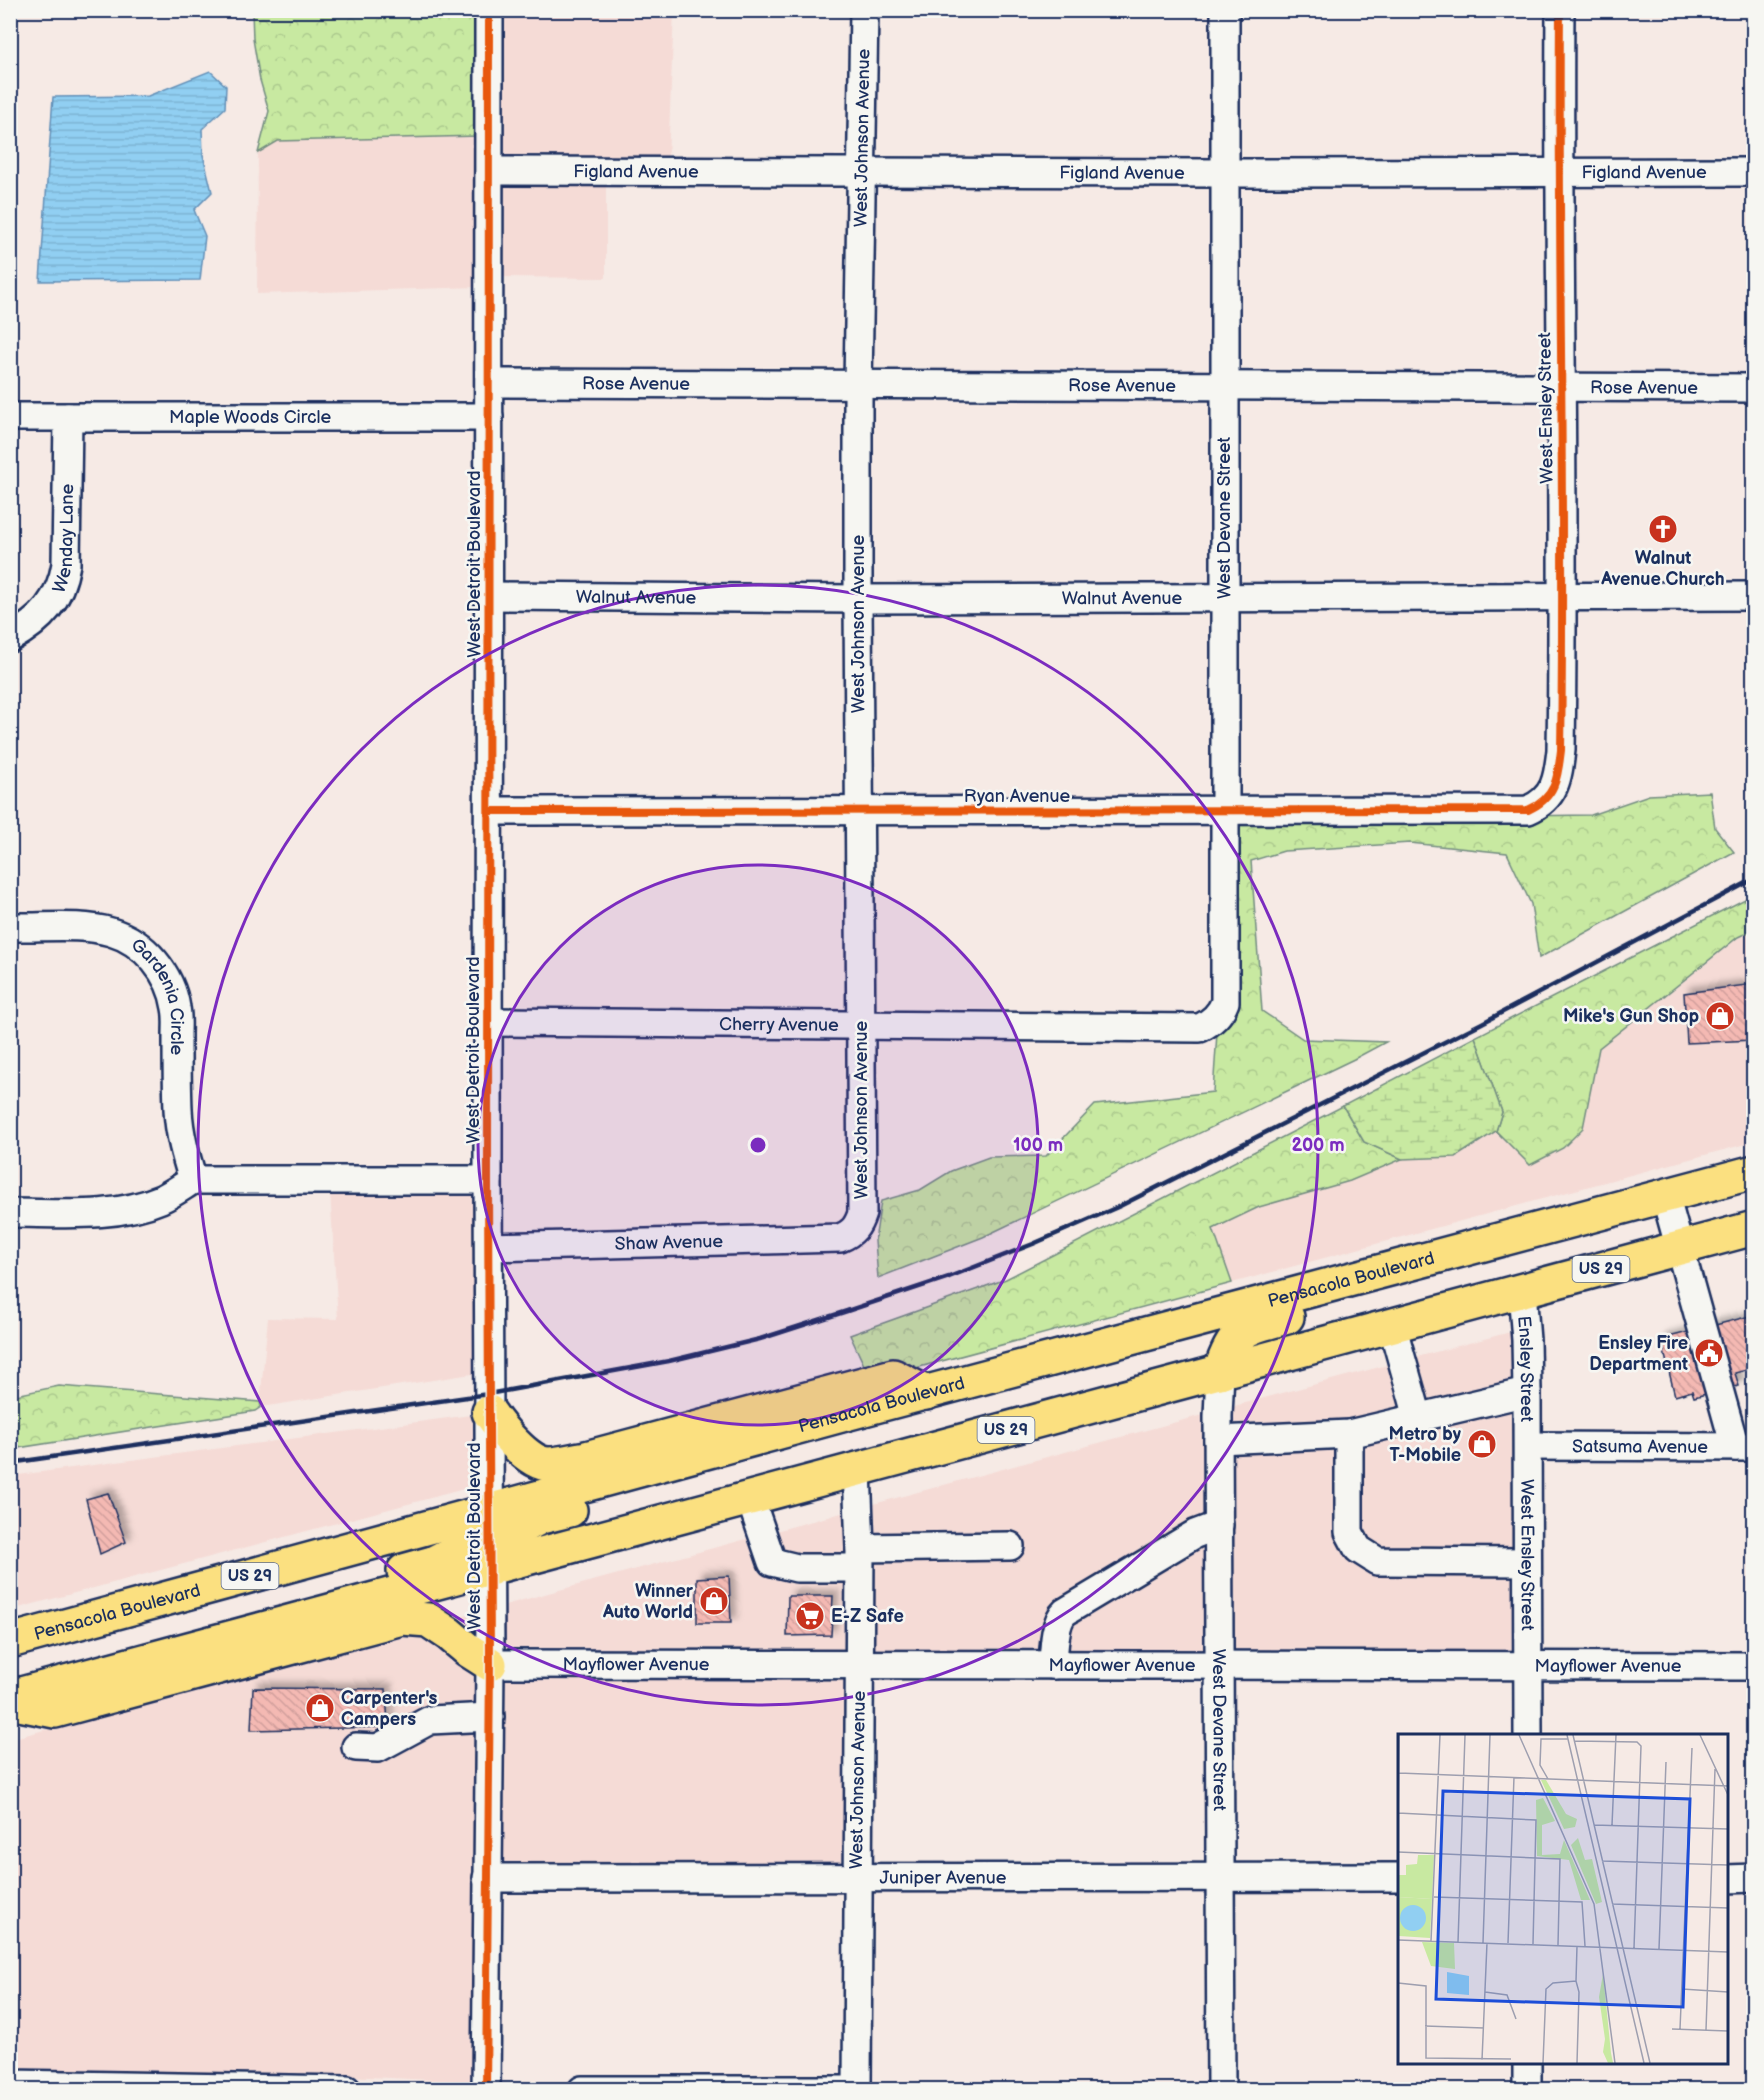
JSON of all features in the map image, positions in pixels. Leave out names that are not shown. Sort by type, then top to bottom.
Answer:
[{"type":"highway","name":"Pensacola Boulevard","points":[[10,1641],[849,1413],[1754,1172]]},
{"type":"highway","points":[[1677,1238],[1754,1208]]},
{"type":"highway","name":"US 29","points":[[10,1699],[1561,1280],[1677,1238],[1754,1228]]},
{"type":"highway","points":[[1220,1372],[1234,1339],[1252,1327],[1394,1288],[1457,1251]]},
{"type":"highway","points":[[489,1412],[504,1433],[524,1452],[546,1464],[586,1458],[893,1376],[926,1393]]},
{"type":"highway","points":[[490,1569],[511,1533],[541,1517],[802,1447],[849,1413]]},
{"type":"highway","points":[[10,1676],[433,1563],[470,1544],[490,1511]]},
{"type":"highway","points":[[10,1699],[55,1711],[402,1618],[428,1620],[490,1664]]},
{"type":"street","name":"West Detroit Boulevard","points":[[486,2090],[490,1717],[489,10]]},
{"type":"street","name":"West Johnson Avenue","points":[[850,1234],[858,1225],[862,1213],[858,811],[858,385],[864,10]]},
{"type":"street","name":"West Devane Street","points":[[1212,1022],[1225,1002],[1225,10]]},
{"type":"street","name":"West Ensley Street","points":[[1544,802],[1551,793],[1558,772],[1561,750],[1563,598],[1559,172],[1560,10]]},
{"type":"street","name":"Figland Avenue","points":[[490,171],[1754,172]]},
{"type":"street","name":"Rose Avenue","points":[[490,383],[1754,388]]},
{"type":"street","name":"Maple Woods Circle","points":[[10,417],[489,417]]},
{"type":"street","name":"Wenday Lane","points":[[10,638],[40,617],[54,601],[63,582],[66,564],[68,417]]},
{"type":"street","name":"Walnut Avenue","points":[[490,596],[858,598],[1754,596]]},
{"type":"street","name":"Ryan Avenue","points":[[489,811],[1528,810],[1544,802]]},
{"type":"street","name":"Gardenia Circle","points":[[10,927],[90,928],[112,932],[147,953],[160,968],[171,987],[176,1008],[179,1124],[184,1153],[193,1180]]},
{"type":"street","name":"Cherry Avenue","points":[[488,1022],[1200,1028],[1212,1022]]},
{"type":"street","points":[[10,1213],[94,1214],[134,1208],[162,1198],[193,1180],[488,1180]]},
{"type":"street","points":[[1665,1195],[1744,1447]]},
{"type":"street","name":"Shaw Avenue","points":[[489,1247],[840,1238],[850,1234]]},
{"type":"street","name":"Ensley Street","points":[[1522,1290],[1526,1340],[1528,1446]]},
{"type":"street","points":[[1392,1325],[1418,1417]]},
{"type":"street","name":"West Devane Street","points":[[1220,1372],[1218,1440],[1221,2090]]},
{"type":"street","points":[[1218,1440],[1349,1434],[1527,1392]]},
{"type":"street","points":[[1349,1434],[1349,1532],[1358,1549],[1377,1561],[1527,1562]]},
{"type":"street","name":"West Ensley Street","points":[[1528,1446],[1528,1734]]},
{"type":"street","name":"Satsuma Avenue","points":[[1528,1446],[1744,1447]]},
{"type":"street","name":"West Johnson Avenue","points":[[857,1470],[860,1558],[857,2090]]},
{"type":"street","points":[[750,1498],[772,1562],[797,1568],[860,1558],[1010,1546]]},
{"type":"street","points":[[1053,1665],[1055,1641],[1061,1616],[1065,1612],[1203,1530],[1219,1525]]},
{"type":"street","name":"Mayflower Avenue","points":[[490,1664],[1754,1666]]},
{"type":"street","points":[[356,1747],[378,1748],[430,1720],[490,1717]]},
{"type":"street","name":"Juniper Avenue","points":[[487,1878],[1398,1877]]},
{"type":"street","points":[[1728,1878],[1754,1878]]},
{"type":"street","points":[[1527,2064],[1527,2090]]},
{"type":"street","points":[[10,2084],[347,2090]]},
{"type":"street","points":[[582,2090],[849,2090]]},
{"type":"shaded area","points":[[500,11],[674,11],[668,161],[501,162]]},
{"type":"shaded area","points":[[479,136],[479,287],[257,294],[258,153],[277,141]]},
{"type":"shaded area","points":[[501,180],[606,180],[606,278],[500,277]]},
{"type":"shaded area","points":[[1753,930],[1753,1142],[1232,1283],[1213,1230],[1259,1207],[1350,1181],[1402,1159],[1456,1157],[1496,1131],[1530,1165],[1583,1128],[1599,1048],[1739,937]]},
{"type":"shaded area","points":[[477,1189],[478,1373],[261,1407],[268,1318],[338,1319],[330,1191]]},
{"type":"shaded area","points":[[1514,1331],[1517,1655],[1231,1656],[1227,1408]]},
{"type":"shaded area","points":[[478,1414],[479,1485],[11,1610],[11,1476]]},
{"type":"shaded area","points":[[1206,1414],[1210,1665],[870,1670],[870,1505]]},
{"type":"shaded area","points":[[849,1511],[849,1655],[501,1655],[501,1606]]},
{"type":"shaded area","points":[[479,1612],[475,2082],[347,2076],[346,2080],[11,2075],[11,1739]]},
{"type":"shaded area","points":[[501,1673],[849,1674],[847,1869],[498,1869]]},
{"type":"green space","points":[[252,11],[478,11],[479,136],[278,141],[258,153],[269,111],[260,80],[253,39]]},
{"type":"green space","points":[[1710,792],[1715,828],[1734,852],[1539,958],[1531,904],[1507,853],[1410,843],[1284,851],[1251,861],[1262,1011],[1303,1039],[1386,1042],[983,1237],[878,1278],[875,1241],[881,1201],[920,1190],[951,1171],[989,1157],[1046,1156],[1095,1105],[1213,1092],[1217,1033],[1227,1025],[1225,1022],[1235,820],[1591,815],[1649,795]]},
{"type":"green space","points":[[1753,895],[1753,930],[1738,937],[1599,1048],[1583,1128],[1563,1148],[1530,1165],[1496,1131],[1502,1112],[1475,1037]]},
{"type":"green space","points":[[1475,1037],[1502,1112],[1496,1131],[1456,1157],[1402,1159],[1364,1142],[1343,1106]]},
{"type":"green space","points":[[1343,1106],[1364,1142],[1402,1159],[1350,1181],[1259,1207],[1213,1229],[1232,1283],[871,1380],[850,1335],[1006,1279]]},
{"type":"green space","points":[[59,1386],[260,1402],[261,1407],[255,1411],[11,1449],[11,1396]]},
{"type":"water","points":[[210,71],[226,86],[225,108],[202,129],[203,155],[212,192],[194,210],[205,236],[200,280],[40,281],[53,97],[148,96]]},
{"type":"building","name":"Mike's Gun Shop","points":[[1754,984],[1754,1040],[1687,1043],[1684,993]]},
{"type":"building","name":"Ensley Fire Department","points":[[1754,1315],[1754,1368],[1735,1373],[1739,1386],[1694,1397],[1692,1391],[1675,1396],[1661,1339]]},
{"type":"building","points":[[108,1493],[126,1542],[100,1554],[86,1499]]},
{"type":"building","name":"Winner Auto World","points":[[729,1576],[731,1623],[697,1623],[697,1578]]},
{"type":"building","name":"E-Z Safe","points":[[788,1596],[833,1596],[831,1635],[787,1636]]},
{"type":"building","name":"Carpenter's Campers","points":[[253,1688],[386,1689],[388,1727],[251,1730]]},
{"type":"railway","points":[[10,1463],[488,1394],[669,1361],[760,1339],[949,1277],[1120,1206],[1482,1023],[1754,879]]},
{"type":"cycle path","points":[[486,2090],[490,1664],[489,10]]},
{"type":"cycle path","points":[[489,811],[1528,810],[1537,805],[1545,799],[1554,786],[1561,750],[1560,10]]},
{"type":"place","name":"Walnut Avenue Church","points":[[1663,529]]},
{"type":"place","name":"Mike's Gun Shop","points":[[1720,1016]]},
{"type":"place","name":"Ensley Fire Department","points":[[1709,1353]]},
{"type":"place","name":"Metro by T-Mobile","points":[[1482,1444]]},
{"type":"place","name":"Winner Auto World","points":[[714,1601]]},
{"type":"place","name":"E-Z Safe","points":[[810,1616]]},
{"type":"place","name":"Carpenter's Campers","points":[[320,1708]]}]
